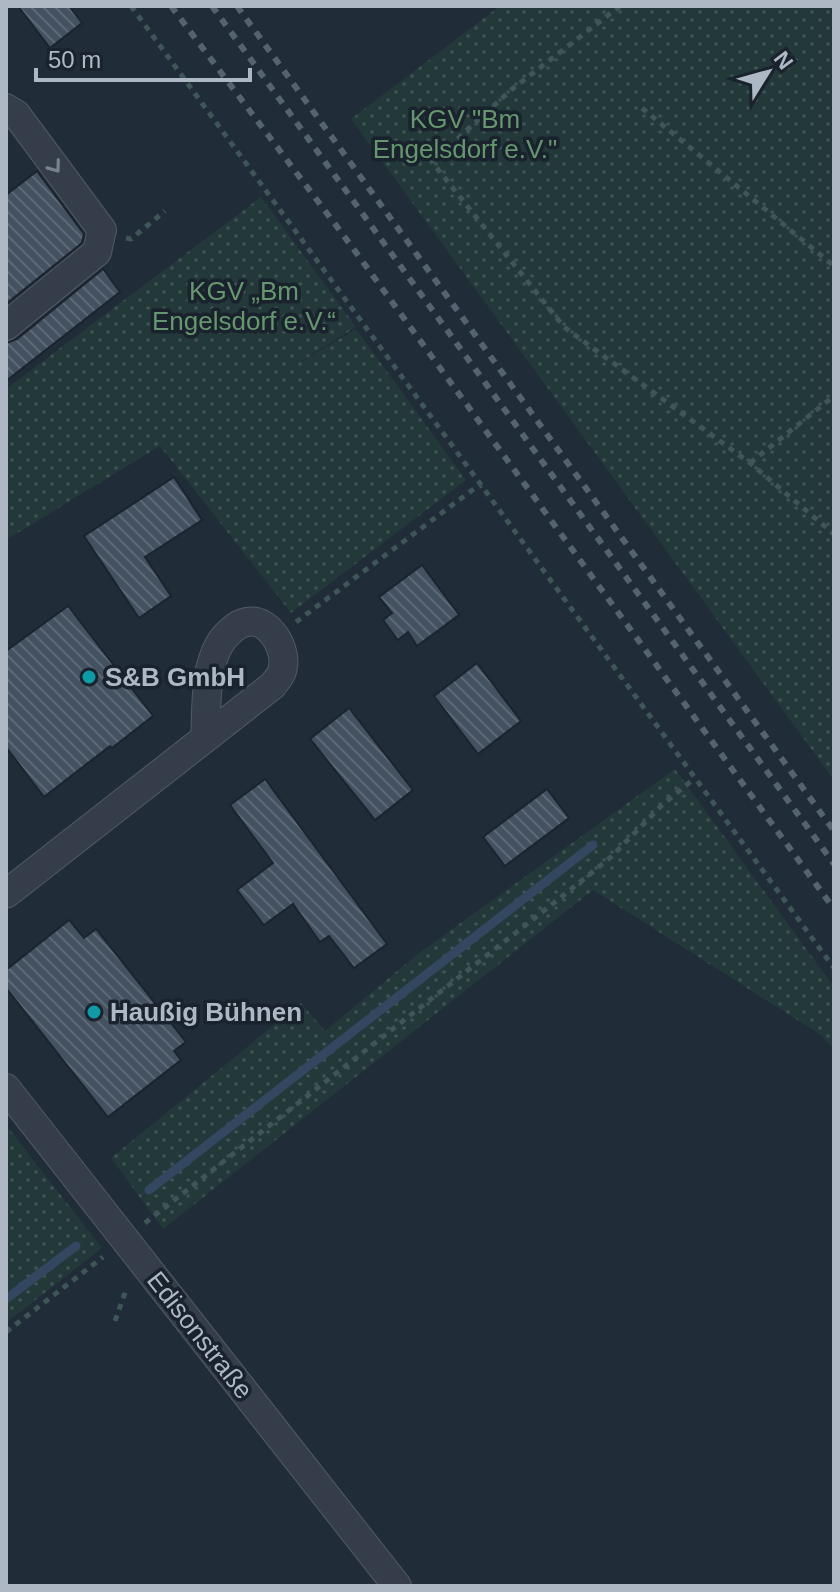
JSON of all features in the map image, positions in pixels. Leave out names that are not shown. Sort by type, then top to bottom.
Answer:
[{"type":"street","points":[[6,108],[16,114],[102,230],[97,252],[6,326]]},
{"type":"street","points":[[6,894],[272,686],[282,671],[284,653],[263,624],[248,621],[234,628],[220,643],[212,661],[209,680],[205,738]]},
{"type":"street","name":"Edisonstraße","points":[[6,1088],[395,1585]]},
{"type":"path","points":[[131,6],[834,968]]},
{"type":"path","points":[[620,6],[511,90],[432,162],[564,327],[750,463],[834,534]]},
{"type":"path","points":[[642,108],[834,266]]},
{"type":"path","points":[[102,230],[131,239],[165,211]]},
{"type":"path","points":[[750,463],[834,396]]},
{"type":"path","points":[[276,638],[482,485]]},
{"type":"path","points":[[151,1219],[611,857],[663,804],[695,778]]},
{"type":"path","points":[[6,1332],[125,1239]]},
{"type":"green space","name":"KGV \"Bm Engelsdorf e.V.\"","points":[[500,6],[834,6],[834,780],[351,119]]},
{"type":"green space","name":"KGV „Bm Engelsdorf e.V.“","points":[[261,197],[356,327],[282,373],[356,329],[466,480],[291,613],[160,446],[6,540],[6,389]]},
{"type":"green space","points":[[675,769],[834,987],[834,1050],[821,1035],[593,890],[163,1229],[111,1158],[301,1003],[325,1031],[419,953]]},
{"type":"green space","points":[[6,1125],[102,1248],[6,1323]]},
{"type":"building","points":[[18,6],[69,6],[82,23],[50,48]]},
{"type":"building","points":[[37,171],[84,234],[82,243],[6,304],[6,195]]},
{"type":"building","points":[[103,269],[120,292],[6,381],[6,343],[17,339]]},
{"type":"building","points":[[174,477],[202,520],[145,557],[171,596],[139,618],[84,536]]},
{"type":"building","points":[[422,565],[459,615],[417,646],[408,632],[398,640],[383,620],[392,613],[379,597]]},
{"type":"building","points":[[68,606],[153,716],[44,797],[6,747],[6,651]]},
{"type":"building","points":[[477,663],[521,721],[478,754],[434,696]]},
{"type":"building","points":[[349,708],[413,790],[375,820],[310,739]]},
{"type":"building","points":[[265,779],[387,944],[354,968],[329,936],[320,942],[293,904],[264,925],[237,890],[273,863],[230,805]]},
{"type":"building","points":[[547,789],[569,818],[505,866],[483,837]]},
{"type":"building","name":"Haußig Bühnen","points":[[69,920],[84,938],[96,929],[186,1042],[174,1051],[181,1060],[108,1117],[6,988],[6,970]]},
{"type":"waterway","points":[[149,1190],[593,845]]},
{"type":"waterway","points":[[6,1299],[76,1246]]},
{"type":"railway","points":[[171,6],[344,236],[834,909]]},
{"type":"railway","points":[[212,6],[834,864]]},
{"type":"railway","points":[[237,6],[834,831]]},
{"type":"place","name":"S&B GmbH","points":[[89,677]]},
{"type":"place","name":"Haußig Bühnen","points":[[94,1012]]}]
